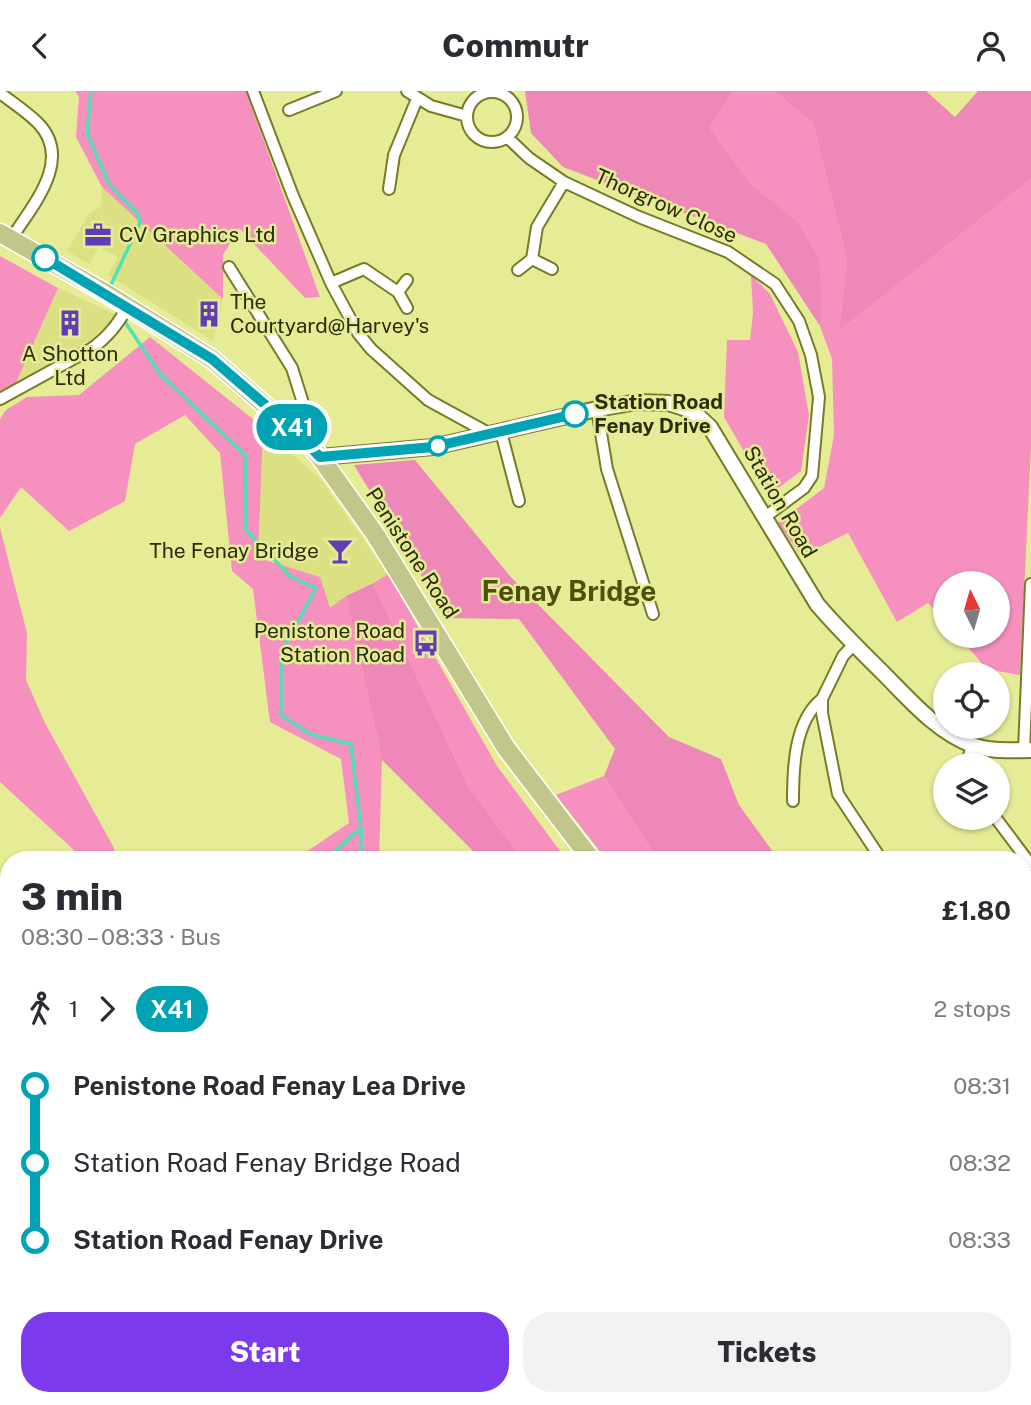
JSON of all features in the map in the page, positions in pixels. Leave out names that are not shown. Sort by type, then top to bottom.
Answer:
[{"type":"highway","name":"Penistone Road","points":[[6,236],[128,306],[212,359],[292,428],[320,457],[375,534],[506,748],[585,851]]},
{"type":"street","points":[[253,91],[293,196],[331,283],[358,333],[371,349],[428,400],[496,433],[519,501]]},
{"type":"street","points":[[289,110],[336,91]]},
{"type":"street","points":[[407,91],[431,106],[467,116]]},
{"type":"street","points":[[500,92],[512,102],[517,117],[516,125],[507,137],[492,142],[484,141],[472,132],[467,116],[478,97],[500,92]]},
{"type":"street","points":[[0,93],[38,123],[53,149],[49,177],[6,236]]},
{"type":"street","points":[[389,189],[394,155],[417,99]]},
{"type":"street","name":"Thorgrow Close","points":[[507,137],[529,158],[564,182],[639,218],[728,251],[775,284],[799,321],[811,355],[819,397],[812,476],[803,488],[765,517]]},
{"type":"street","name":"Thorgrow Close","points":[[532,259],[537,227],[564,182]]},
{"type":"street","points":[[518,270],[532,259],[552,269]]},
{"type":"street","points":[[229,267],[292,368],[303,403],[292,428]]},
{"type":"street","points":[[331,283],[364,269],[398,292],[407,308]]},
{"type":"street","points":[[398,292],[407,281]]},
{"type":"street","points":[[0,400],[105,339],[116,327],[128,306]]},
{"type":"street","name":"Station Road","points":[[320,457],[433,447],[597,409],[654,402],[668,403],[697,415],[710,426],[817,604],[854,644],[939,727],[954,737],[972,746],[986,749],[1027,750]]},
{"type":"street","points":[[597,409],[607,469],[653,614]]},
{"type":"street","points":[[1027,750],[1031,584]]},
{"type":"street","points":[[793,801],[793,774],[805,722],[822,699],[844,656],[854,644]]},
{"type":"street","points":[[822,699],[824,728],[838,794],[876,851]]},
{"type":"street","points":[[970,753],[972,746]]},
{"type":"street","points":[[1005,830],[1020,851]]},
{"type":"shaded area","points":[[75,91],[246,91],[320,297],[305,298],[239,228],[223,255],[223,299],[102,187],[76,137],[79,97]]},
{"type":"shaded area","points":[[525,91],[733,91],[710,128],[751,184],[796,220],[819,259],[822,313],[820,326],[766,244],[563,167],[531,133]]},
{"type":"shaded area","points":[[733,91],[774,91],[813,123],[847,260],[839,331],[1031,179],[1031,447],[1020,675],[1010,673],[1010,662],[981,662],[968,648],[1010,648],[1010,571],[933,571],[933,608],[928,603],[897,622],[848,533],[801,556],[778,523],[824,488],[834,435],[832,359],[820,326],[822,313],[796,220],[751,184],[710,128]]},
{"type":"shaded area","points":[[774,91],[926,91],[955,117],[978,91],[1031,91],[1031,179],[839,331],[847,260],[813,123]]},
{"type":"shaded area","points":[[102,187],[223,299],[213,341],[108,275],[118,257],[99,247],[89,264],[67,251],[89,214],[101,206]]},
{"type":"shaded area","points":[[0,256],[58,288],[16,383],[0,391]]},
{"type":"shaded area","points":[[751,275],[770,294],[798,352],[809,415],[801,471],[769,495],[724,417],[727,340],[750,340],[753,313]]},
{"type":"shaded area","points":[[58,288],[126,319],[16,383]]},
{"type":"shaded area","points":[[150,337],[263,427],[258,558],[320,577],[330,608],[346,596],[382,760],[379,851],[307,851],[349,823],[341,759],[270,722],[253,589],[232,571],[220,453],[185,415],[135,444],[125,501],[69,531],[21,487],[0,518],[0,419],[6,410],[27,397],[79,395]]},
{"type":"shaded area","points":[[263,427],[321,480],[388,574],[346,596],[330,609],[258,558]]},
{"type":"shaded area","points":[[415,460],[510,576],[669,737],[721,759],[739,805],[772,851],[652,851],[604,776],[615,749],[519,619],[447,618],[354,465]]},
{"type":"shaded area","points":[[0,528],[27,633],[26,680],[44,721],[114,851],[75,851],[0,782]]},
{"type":"shaded area","points":[[388,574],[497,766],[560,851],[516,851],[468,786],[373,583]]},
{"type":"shaded area","points":[[373,583],[468,786],[516,851],[473,851],[382,760],[346,596]]},
{"type":"shaded area","points":[[604,776],[652,851],[600,851],[556,795]]},
{"type":"waterway","points":[[91,91],[87,133],[109,184],[138,214],[140,223],[109,289]]},
{"type":"waterway","points":[[115,307],[160,374],[245,455],[246,530],[291,577],[316,588],[281,653],[281,715],[310,734],[351,744],[361,851]]},
{"type":"waterway","points":[[336,851],[361,829]]},
{"type":"bus line","name":"X41","points":[[45,258],[212,359],[292,428],[320,457],[433,447],[575,414]]},
{"type":"place","name":"CV Graphics Ltd","points":[[98,235]]},
{"type":"place","name":"The Courtyard@Harvey's","points":[[209,314]]},
{"type":"place","name":"A Shotton Ltd","points":[[70,323]]},
{"type":"place","name":"Station Road Fenay Drive","points":[[575,414]]},
{"type":"place","name":"The Fenay Bridge","points":[[340,551]]},
{"type":"place","name":"Penistone Road Station Road","points":[[426,643]]},
{"type":"district","name":"Fenay Bridge","points":[[569,591]]}]
